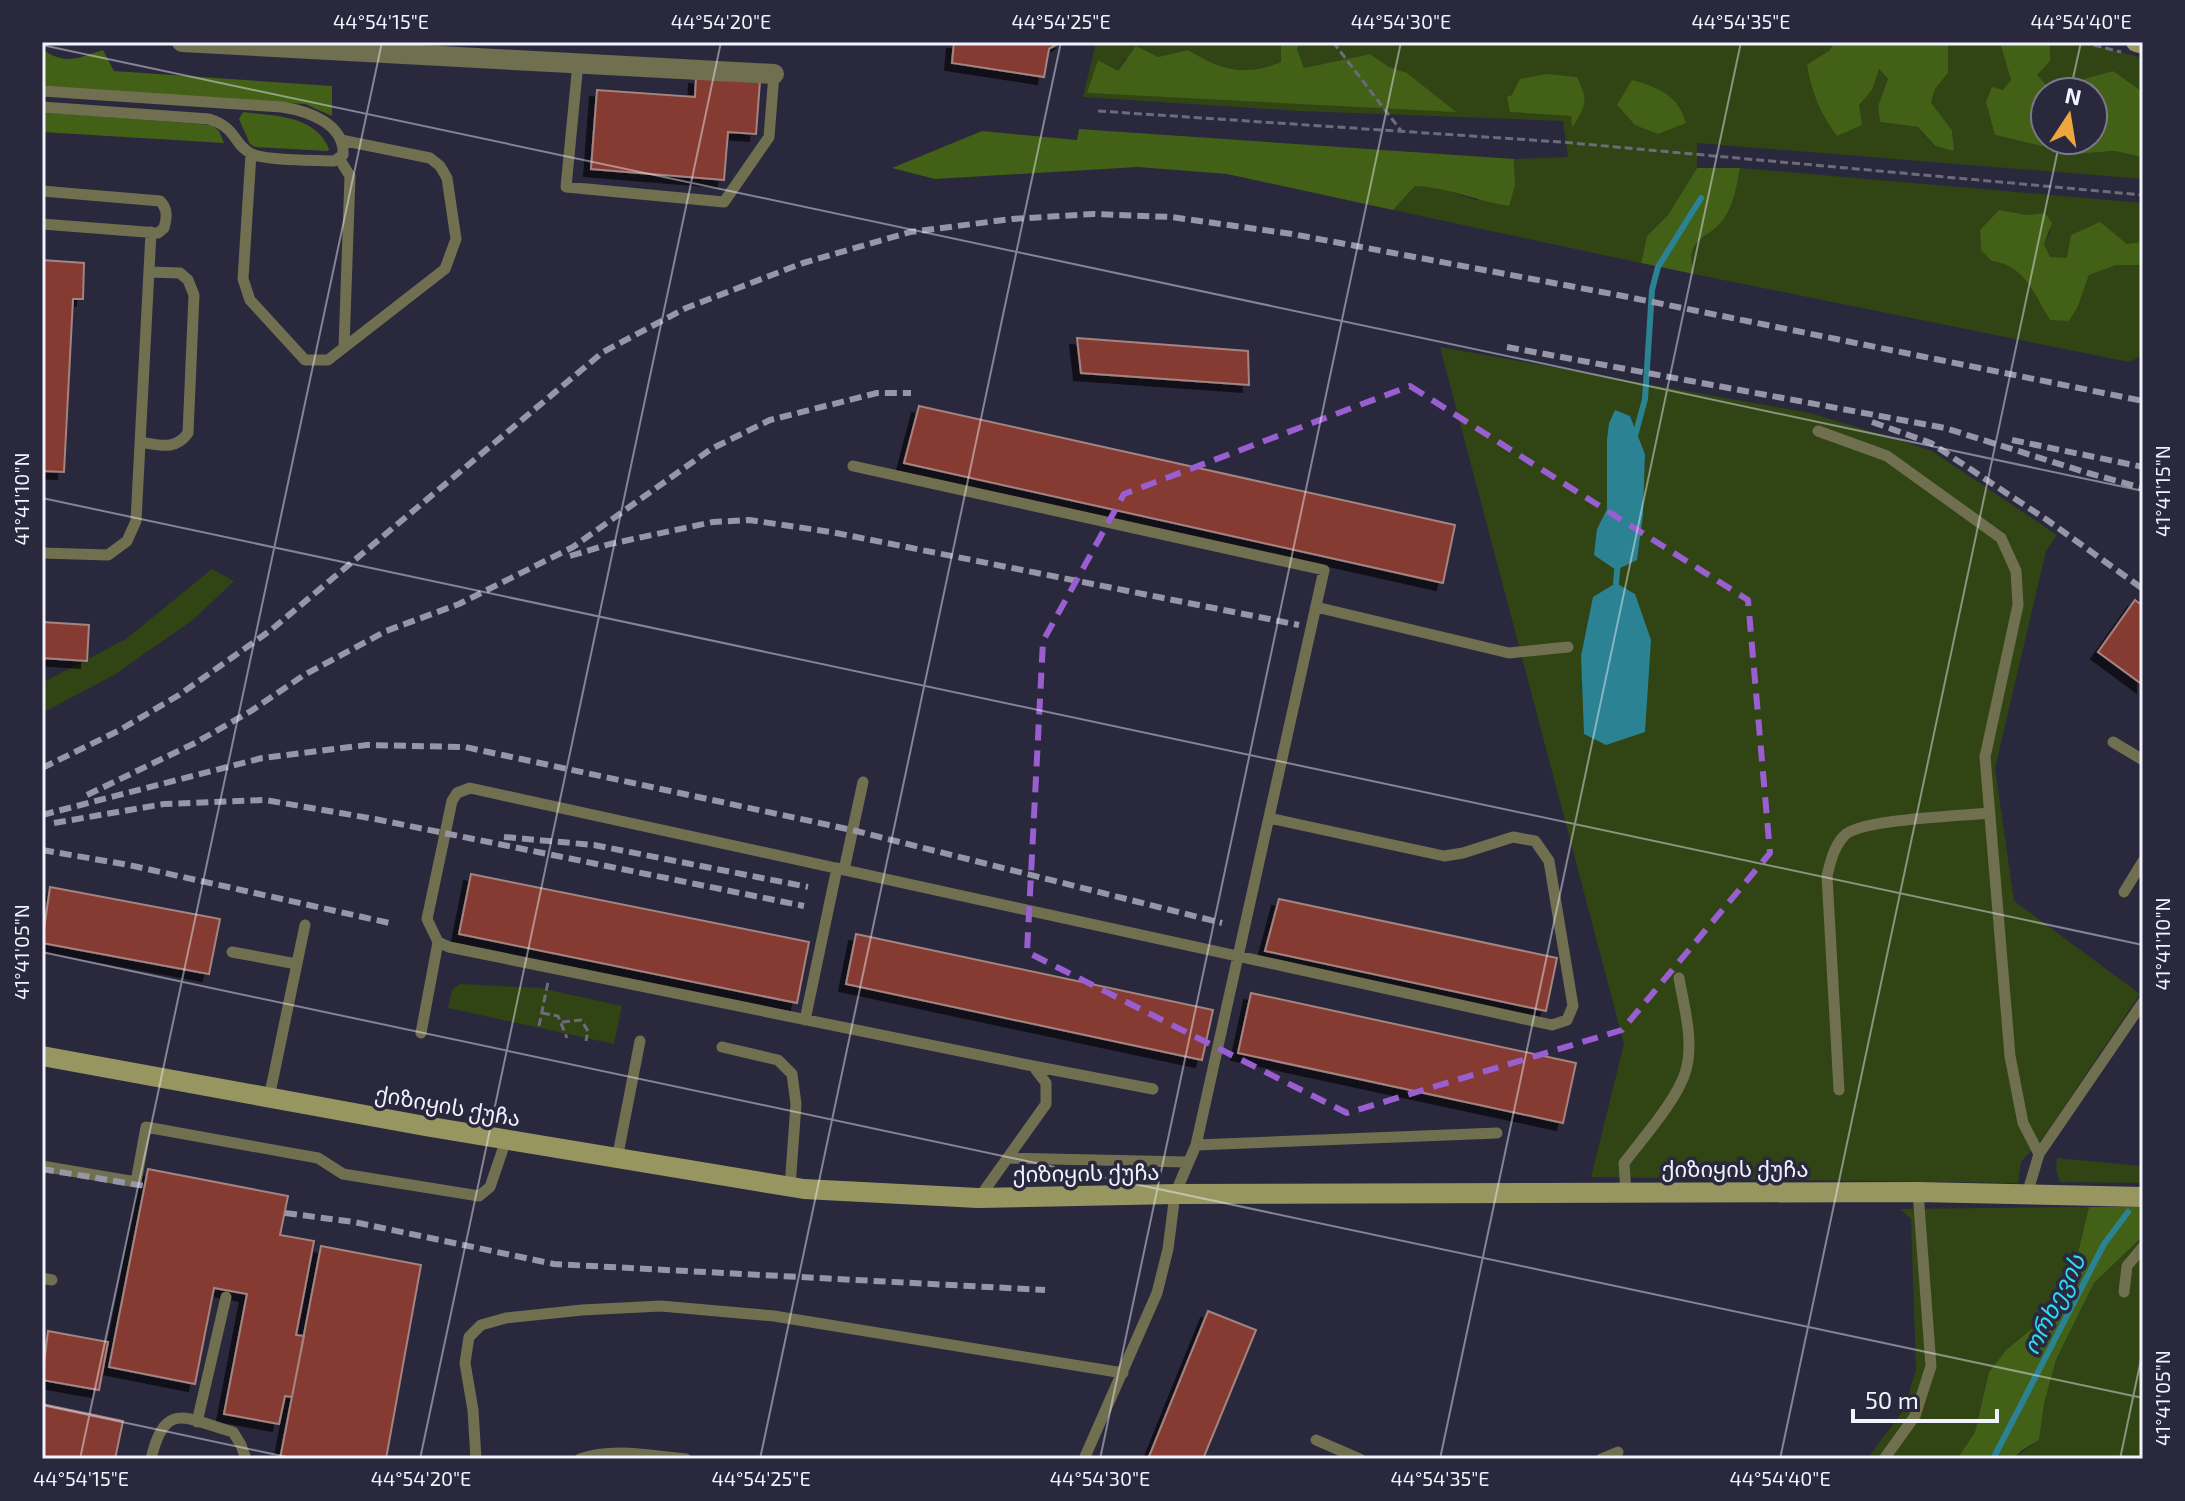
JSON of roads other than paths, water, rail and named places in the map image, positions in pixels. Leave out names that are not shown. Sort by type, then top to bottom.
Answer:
[{"type":"street","points":[[182,42],[774,74]]},
{"type":"street","name":"ქიზიყის ქუჩა","points":[[42,1056],[506,1140],[790,1187],[978,1198],[1175,1194],[1918,1192],[2143,1197]]},
{"type":"lane","points":[[578,63],[566,187],[724,202],[769,137],[774,74]]},
{"type":"lane","points":[[42,91],[282,107],[318,116],[341,140],[344,150],[340,160]]},
{"type":"lane","points":[[42,107],[209,119],[231,130],[251,154],[340,160]]},
{"type":"lane","points":[[251,154],[243,279],[250,300],[305,360],[328,360],[445,269],[456,239],[447,178],[440,166],[430,158],[341,140]]},
{"type":"lane","points":[[340,160],[350,176],[344,347]]},
{"type":"lane","points":[[42,191],[160,201],[165,205],[167,214],[164,228],[158,233],[42,224]]},
{"type":"lane","points":[[42,553],[108,555],[127,541],[136,521],[151,232]]},
{"type":"lane","points":[[140,442],[172,447],[188,433],[189,418],[194,295],[188,280],[180,273],[149,272]]},
{"type":"lane","points":[[1818,431],[1887,456],[2001,538],[2016,571],[2018,605],[1985,757],[2010,1056],[2023,1123],[2039,1154]]},
{"type":"lane","points":[[853,466],[1324,570],[1196,1145],[1175,1194],[1168,1249],[1157,1293],[1084,1459]]},
{"type":"lane","points":[[1316,607],[1509,653],[1568,647]]},
{"type":"lane","points":[[2113,742],[2143,760]]},
{"type":"lane","points":[[805,1020],[863,782]]},
{"type":"lane","points":[[1153,1089],[449,947],[438,942],[427,919],[452,801],[457,793],[470,788],[1552,1025],[1567,1020],[1573,1006],[1549,861],[1535,841],[1513,837],[1444,856],[1269,818]]},
{"type":"lane","points":[[1839,1090],[1827,876],[1844,834],[1864,825],[1990,813]]},
{"type":"lane","points":[[2124,892],[2143,861]]},
{"type":"lane","points":[[269,1098],[305,925]]},
{"type":"lane","points":[[421,1033],[438,942]]},
{"type":"lane","points":[[232,952],[297,964]]},
{"type":"lane","points":[[1626,1193],[1624,1163],[1664,1111],[1686,1071],[1688,1032],[1679,978]]},
{"type":"lane","points":[[2027,1194],[2039,1154],[2143,1002]]},
{"type":"lane","points":[[617,1159],[640,1041]]},
{"type":"lane","points":[[722,1047],[778,1060],[792,1074],[796,1104],[790,1187]]},
{"type":"lane","points":[[978,1198],[1046,1104],[1046,1083],[1033,1066]]},
{"type":"lane","points":[[42,1166],[136,1182],[146,1127],[318,1158],[343,1174],[479,1196],[490,1187],[506,1140]]},
{"type":"lane","points":[[1196,1145],[1497,1133]]},
{"type":"lane","points":[[1007,1158],[1187,1162]]},
{"type":"lane","points":[[1884,1459],[1915,1416],[1931,1366],[1918,1192]]},
{"type":"lane","points":[[2124,1292],[2127,1266],[2143,1247]]},
{"type":"lane","points":[[197,1422],[226,1297]]},
{"type":"lane","points":[[476,1459],[473,1410],[465,1363],[469,1337],[481,1325],[506,1318],[661,1306],[774,1316],[1123,1373]]},
{"type":"lane","points":[[151,1459],[157,1436],[167,1421],[178,1417],[233,1432],[246,1459]]},
{"type":"lane","points":[[1316,1440],[1360,1459]]},
{"type":"lane","points":[[1601,1459],[1618,1452]]},
{"type":"lane","points":[[580,1459],[596,1454],[624,1453],[686,1459]]},
{"type":"water","points":[[1615,410],[1630,416],[1645,454],[1643,515],[1637,560],[1616,570],[1594,555],[1597,529],[1607,509],[1607,439]]},
{"type":"water","points":[[1616,583],[1635,594],[1651,640],[1645,732],[1606,745],[1584,734],[1581,656],[1593,597]]},
{"type":"waterway","points":[[1635,436],[1645,399],[1652,290],[1658,267],[1701,198]]},
{"type":"waterway","points":[[1616,583],[1618,562]]},
{"type":"waterway","name":"ორხევის","points":[[1993,1459],[2104,1244],[2128,1212]]},
{"type":"railway","points":[[42,768],[118,731],[179,695],[271,630],[603,352],[686,308],[803,263],[910,232],[1012,219],[1093,214],[1171,217],[1292,234],[1623,296],[2143,401]]},
{"type":"railway","points":[[1507,347],[1945,428],[2143,488]]},
{"type":"railway","points":[[87,795],[195,743],[251,711],[304,675],[386,631],[459,604],[573,547],[711,449],[770,420],[877,393],[911,393]]},
{"type":"railway","points":[[1872,422],[1931,443],[2143,589]]},
{"type":"railway","points":[[2012,440],[2143,467]]},
{"type":"railway","points":[[570,556],[610,544],[713,522],[749,520],[831,532],[1299,625]]},
{"type":"railway","points":[[42,815],[262,758],[367,745],[465,747],[852,830],[1222,923]]},
{"type":"railway","points":[[54,823],[164,804],[265,800],[375,819],[804,906]]},
{"type":"railway","points":[[504,837],[594,845],[808,887]]},
{"type":"railway","points":[[42,850],[129,865],[394,924]]},
{"type":"railway","points":[[42,1169],[145,1186]]},
{"type":"railway","points":[[285,1213],[354,1222],[554,1264],[1045,1290]]}]
